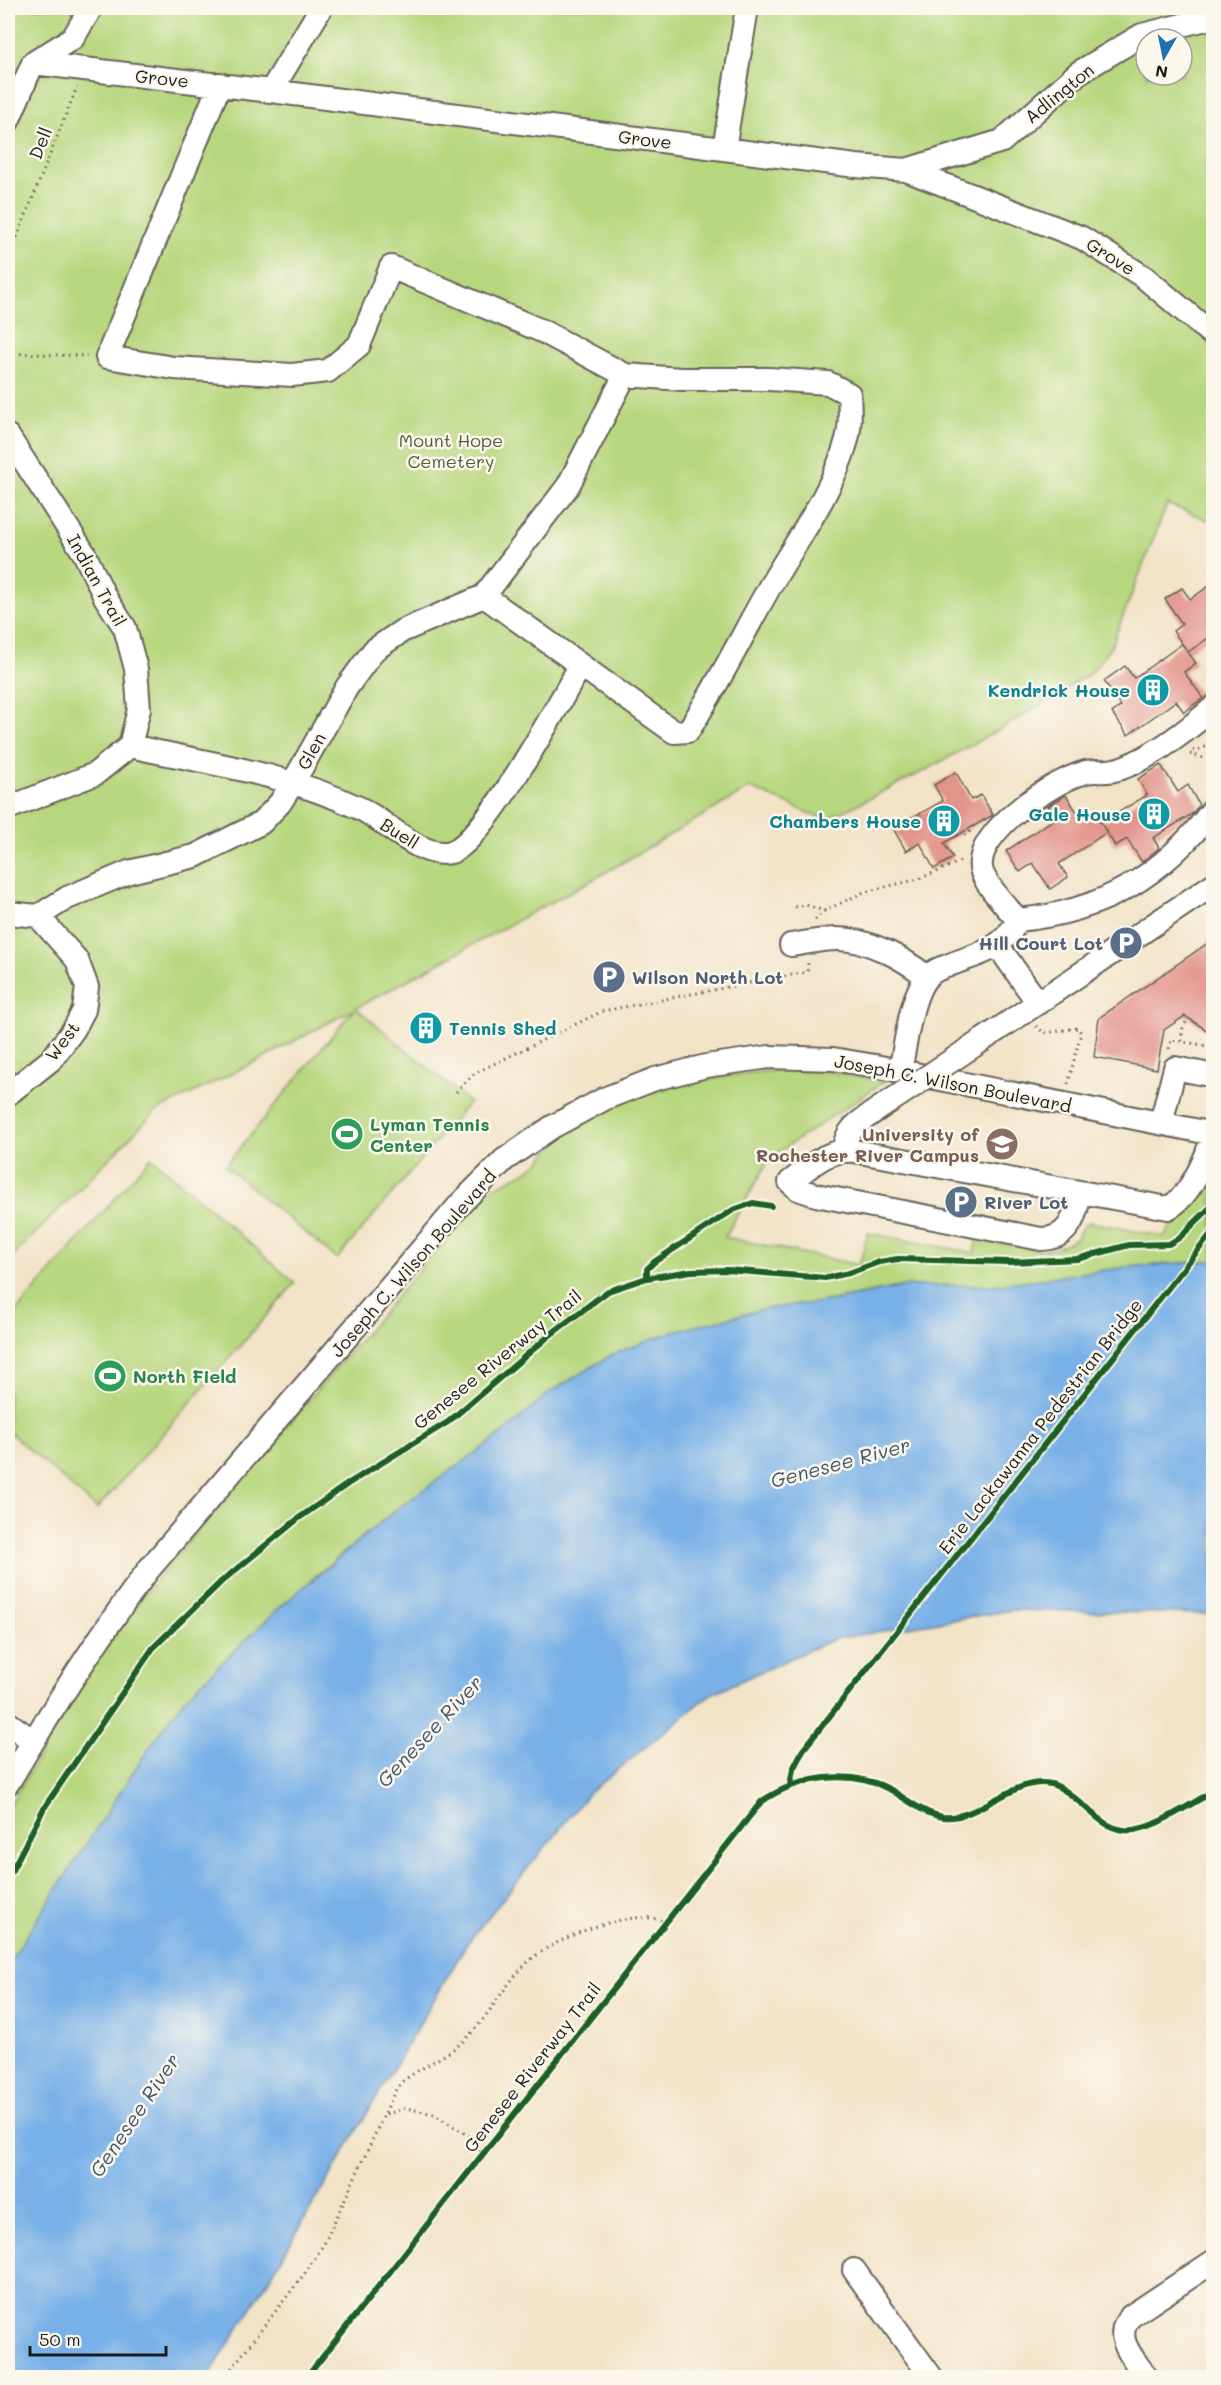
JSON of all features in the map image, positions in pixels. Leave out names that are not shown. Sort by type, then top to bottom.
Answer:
[{"type":"street","points":[[8,121],[33,63],[73,38],[91,8]]},
{"type":"street","points":[[271,91],[321,8]]},
{"type":"street","points":[[724,149],[747,8]]},
{"type":"street","name":"Adlington","points":[[906,170],[1002,141],[1078,73],[1142,35],[1208,16]]},
{"type":"street","name":"Grove","points":[[33,63],[220,84],[856,166],[906,170],[1082,238],[1144,276],[1214,336]]},
{"type":"street","points":[[220,84],[107,357],[174,368],[292,375],[328,371],[358,345],[390,267],[542,331],[625,375],[828,383],[849,394],[851,422],[843,453],[817,506],[751,620],[714,691],[688,731],[674,732],[484,596],[568,486],[625,375]]},
{"type":"street","name":"Indian Trail","points":[[8,436],[84,554],[105,597],[125,628],[136,669],[139,709],[130,746]]},
{"type":"street","name":"Glen","points":[[38,916],[66,898],[129,872],[195,856],[261,824],[280,803],[347,687],[374,650],[402,631],[484,596]]},
{"type":"street","name":"Buell","points":[[130,746],[294,781],[361,808],[421,847],[436,853],[450,852],[469,842],[487,819],[522,765],[580,666]]},
{"type":"street","points":[[1018,920],[987,882],[981,868],[986,845],[994,835],[1027,803],[1082,773],[1113,771],[1136,762],[1191,728],[1214,707]]},
{"type":"street","points":[[8,808],[95,774],[130,746]]},
{"type":"street","points":[[900,1071],[915,1005],[927,977],[941,968],[998,946],[1018,920],[1062,913],[1099,901],[1131,886],[1173,855],[1214,808]]},
{"type":"street","points":[[844,1150],[850,1131],[877,1110],[1214,884]]},
{"type":"street","points":[[8,913],[38,916]]},
{"type":"street","name":"West","points":[[8,1094],[52,1059],[74,1029],[84,1010],[87,987],[77,960],[38,916]]},
{"type":"street","points":[[798,944],[832,939],[856,941],[900,958],[927,977]]},
{"type":"street","points":[[998,946],[1032,1007]]},
{"type":"street","name":"Joseph C. Wilson Boulevard","points":[[8,1783],[102,1631],[148,1569],[462,1202],[504,1160],[552,1127],[606,1098],[655,1079],[706,1066],[769,1057],[790,1057],[833,1059],[900,1071],[1213,1134]]},
{"type":"street","points":[[1161,1123],[1175,1068],[1214,1076]]},
{"type":"street","points":[[1080,1193],[1074,1218],[1068,1228],[1054,1238],[1041,1239],[816,1195],[803,1191],[790,1182],[825,1155],[844,1150],[878,1154],[1168,1208],[1176,1203],[1197,1174],[1208,1153],[1213,1134]]},
{"type":"street","points":[[8,1723],[33,1741]]},
{"type":"street","points":[[1147,2378],[1122,2337],[1124,2323],[1214,2261]]},
{"type":"street","points":[[854,2270],[932,2378]]},
{"type":"path","points":[[8,353],[107,357]]},
{"type":"path","points":[[1188,753],[1214,761]]},
{"type":"path","points":[[456,1092],[475,1073],[603,1011],[807,972],[808,964],[798,944],[801,927],[819,918],[824,911],[864,892],[920,879],[956,862],[981,860]]},
{"type":"path","points":[[795,907],[806,904],[824,911]]},
{"type":"path","points":[[1032,1007],[1038,1029],[1044,1033],[1078,1028],[1081,1033],[1068,1084]]},
{"type":"path","points":[[1181,1041],[1183,1027],[1187,1021]]},
{"type":"path","points":[[1168,1055],[1171,1040],[1214,1047]]},
{"type":"path","points":[[659,1932],[673,1913]]},
{"type":"path","points":[[224,2378],[305,2273],[324,2244],[385,2114],[403,2081],[460,2044],[527,1962],[545,1949],[592,1928],[613,1922],[651,1917],[666,1923]]},
{"type":"path","points":[[385,2114],[406,2108],[433,2114],[474,2139],[482,2155]]},
{"type":"green space","name":"Mount Hope Cemetery","points":[[8,8],[1213,8],[1213,522],[1167,504],[1111,647],[1091,673],[1009,724],[926,770],[826,820],[750,788],[601,875],[356,1008],[469,1102],[337,1259],[225,1166],[354,1009],[259,1060],[156,1111],[8,1261]]},
{"type":"green space","points":[[779,1070],[826,1071],[885,1081],[770,1158],[725,1237],[859,1265],[868,1233],[974,1253],[977,1239],[1038,1250],[1055,1249],[1077,1238],[1082,1227],[1090,1222],[1164,1237],[1213,1164],[1213,1261],[1128,1267],[993,1285],[905,1286],[713,1323],[672,1332],[550,1392],[506,1431],[393,1512],[320,1572],[242,1644],[8,1964],[8,1808],[82,1683],[126,1617],[158,1577],[476,1204],[491,1190],[538,1163],[566,1132],[614,1105],[668,1087],[725,1076]]},
{"type":"green space","name":"North Field","points":[[151,1157],[295,1283],[97,1509],[8,1431],[8,1321]]},
{"type":"water","name":"Genesee River","points":[[1213,1261],[1213,1614],[1013,1610],[834,1639],[711,1694],[588,1794],[468,1942],[267,2283],[208,2377],[8,2377],[8,1964],[147,1751],[186,1697],[279,1608],[393,1512],[506,1431],[550,1392],[613,1354],[672,1332],[764,1309],[835,1300],[905,1286],[993,1285],[1128,1267]]},
{"type":"building","points":[[1214,583],[1214,634],[1188,652],[1173,631],[1182,624],[1165,599],[1182,588],[1190,599]]},
{"type":"building","name":"Kendrick House","points":[[1182,644],[1196,663],[1184,672],[1203,698],[1184,712],[1176,701],[1128,735],[1112,713],[1121,706],[1104,681],[1125,666],[1134,678]]},
{"type":"building","name":"Gale House","points":[[1161,765],[1178,792],[1188,785],[1199,805],[1192,814],[1153,838],[1159,848],[1142,862],[1127,839],[1115,846],[1101,823],[1147,795],[1138,779]]},
{"type":"building","name":"Chambers House","points":[[956,772],[971,800],[981,795],[993,815],[944,843],[953,858],[934,869],[920,843],[906,851],[893,828],[943,801],[934,785]]},
{"type":"building","points":[[1066,795],[1082,820],[1093,812],[1107,832],[1059,864],[1068,877],[1050,889],[1033,863],[1020,872],[1006,851],[1056,818],[1048,806]]},
{"type":"building","points":[[1214,939],[1214,1035],[1185,1016],[1164,1030],[1157,1069],[1094,1057],[1099,1018]]},
{"type":"building","name":"Tennis Shed","points":[[428,1016],[437,1033],[424,1040],[415,1023]]},
{"type":"cycle path","points":[[647,1278],[647,1269],[654,1262],[733,1210],[753,1203],[771,1206]]},
{"type":"cycle path","name":"Genesee Riverway Trail","points":[[8,1878],[44,1808],[153,1648],[222,1581],[299,1518],[349,1483],[448,1422],[550,1335],[608,1291],[647,1278],[691,1271],[727,1270],[825,1278],[849,1273],[879,1262],[898,1259],[1010,1262],[1077,1259],[1129,1245],[1169,1244],[1179,1238],[1214,1204]]},
{"type":"cycle path","name":"Erie Lackawanna Pedestrian Bridge","points":[[790,1786],[793,1769],[803,1750],[1214,1230]]},
{"type":"cycle path","name":"Genesee Riverway Trail","points":[[306,2378],[761,1802],[791,1786],[808,1781],[842,1777],[875,1783],[923,1810],[943,1817],[970,1812],[1023,1786],[1037,1783],[1051,1784],[1067,1792],[1106,1824],[1118,1829],[1133,1830],[1157,1823],[1214,1791]]},
{"type":"place","name":"Kendrick House","points":[[1153,690]]},
{"type":"place","name":"Gale House","points":[[1154,814]]},
{"type":"place","name":"Chambers House","points":[[944,821]]},
{"type":"place","name":"Hill Court Lot","points":[[1126,943]]},
{"type":"place","name":"Wilson North Lot","points":[[609,977]]},
{"type":"place","name":"Tennis Shed","points":[[426,1028]]},
{"type":"place","name":"Lyman Tennis Center","points":[[347,1134]]},
{"type":"place","name":"University of Rochester River Campus","points":[[1002,1144]]},
{"type":"place","name":"River Lot","points":[[961,1202]]},
{"type":"place","name":"North Field","points":[[110,1376]]}]
